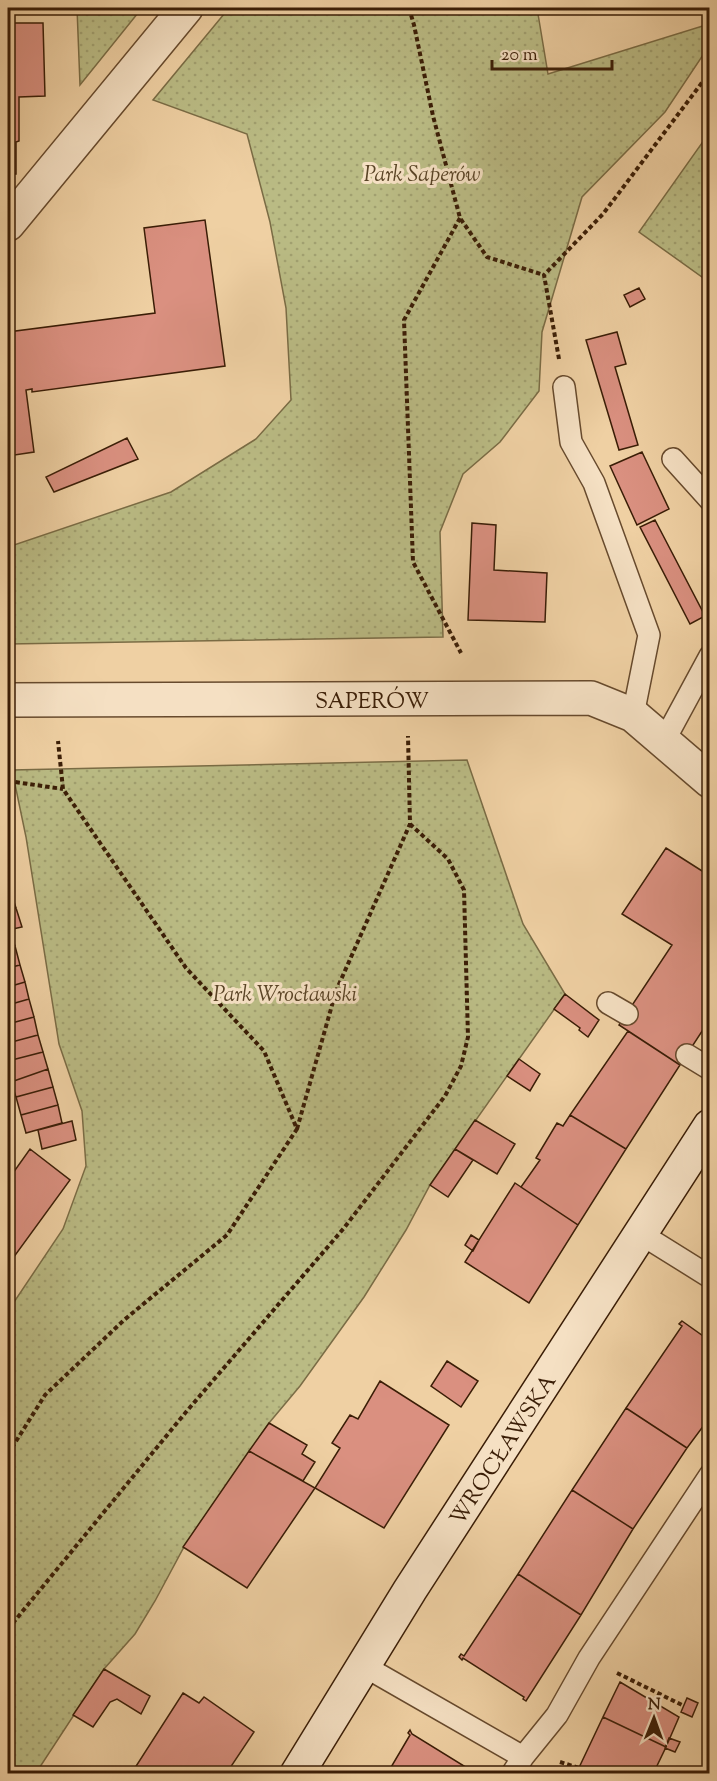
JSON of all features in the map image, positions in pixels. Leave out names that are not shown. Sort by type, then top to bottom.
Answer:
[{"type":"street","points":[[8,224],[186,8]]},
{"type":"street","name":"SAPERÓW","points":[[8,700],[591,698],[633,715],[710,781]]},
{"type":"street","name":"WROCŁAWSKA","points":[[297,1773],[410,1590],[710,1126]]},
{"type":"lane","points":[[564,387],[571,441],[594,483],[649,635],[633,715]]},
{"type":"lane","points":[[673,459],[710,500]]},
{"type":"lane","points":[[664,741],[710,656]]},
{"type":"lane","points":[[608,1003],[627,1014]]},
{"type":"lane","points":[[687,1055],[710,1069]]},
{"type":"lane","points":[[641,1234],[710,1277]]},
{"type":"lane","points":[[364,1666],[518,1765],[557,1715],[589,1658],[710,1475]]},
{"type":"path","points":[[409,8],[433,116],[460,218],[487,257],[544,275]]},
{"type":"path","points":[[544,275],[603,214],[710,72]]},
{"type":"path","points":[[460,218],[404,320],[413,562],[461,653]]},
{"type":"path","points":[[544,275],[564,387]]},
{"type":"path","points":[[8,1454],[45,1395],[124,1320],[227,1235],[297,1129],[336,991],[410,824],[408,735]]},
{"type":"path","points":[[58,741],[63,789],[186,968],[264,1051],[297,1129]]},
{"type":"path","points":[[8,781],[63,789]]},
{"type":"path","points":[[8,1629],[186,1412],[344,1228],[445,1096],[461,1066],[468,1037],[464,890],[448,859],[410,824]]},
{"type":"path","points":[[589,1658],[684,1706]]},
{"type":"path","points":[[558,1761],[579,1768]]},
{"type":"green space","points":[[77,8],[142,8],[80,85]]},
{"type":"green space","name":"Park Saperów","points":[[229,8],[537,8],[548,74],[709,24],[709,46],[665,112],[582,197],[542,332],[539,391],[500,442],[463,474],[440,532],[443,637],[8,644],[8,547],[171,492],[256,439],[291,400],[286,308],[270,222],[247,134],[153,100]]},
{"type":"green space","points":[[709,133],[709,282],[639,232]]},
{"type":"green space","name":"Park Wrocławski","points":[[467,760],[523,924],[565,994],[430,1185],[406,1230],[364,1297],[300,1386],[269,1423],[184,1547],[135,1634],[104,1669],[36,1773],[8,1774],[8,1311],[63,1229],[86,1166],[82,1111],[59,1044],[26,837],[12,770]]},
{"type":"building","points":[[8,23],[43,23],[45,96],[19,97],[16,174],[8,174]]},
{"type":"building","points":[[205,220],[225,366],[32,392],[32,389],[26,390],[34,452],[8,456],[8,332],[155,313],[144,228]]},
{"type":"building","points":[[639,288],[645,299],[630,307],[624,295]]},
{"type":"building","points":[[617,332],[626,364],[615,367],[638,445],[619,450],[586,340]]},
{"type":"building","points":[[127,438],[138,459],[54,492],[46,477]]},
{"type":"building","points":[[642,452],[669,509],[637,525],[610,466]]},
{"type":"building","points":[[655,520],[705,616],[690,624],[640,527]]},
{"type":"building","points":[[472,523],[496,525],[494,570],[547,573],[545,622],[468,620]]},
{"type":"building","points":[[666,848],[710,876],[710,1019],[680,1065],[619,1025],[672,945],[622,914]]},
{"type":"building","points":[[10,889],[16,908],[8,910],[8,890]]},
{"type":"building","points":[[16,908],[22,927],[8,930],[8,910]]},
{"type":"building","points":[[10,929],[15,946],[8,948],[8,930]]},
{"type":"building","points":[[15,946],[20,965],[8,968],[8,948]]},
{"type":"building","points":[[20,965],[25,982],[8,987],[8,968]]},
{"type":"building","points":[[25,982],[29,999],[8,1005],[8,987]]},
{"type":"building","points":[[565,994],[599,1020],[588,1037],[579,1030],[580,1028],[554,1009]]},
{"type":"building","points":[[29,999],[34,1017],[8,1024],[8,1005]]},
{"type":"building","points":[[34,1017],[38,1035],[8,1043],[8,1024]]},
{"type":"building","points":[[628,1031],[680,1065],[626,1149],[570,1115]]},
{"type":"building","points":[[38,1035],[43,1052],[8,1061],[8,1043]]},
{"type":"building","points":[[43,1052],[48,1069],[11,1082],[8,1061]]},
{"type":"building","points":[[519,1059],[540,1074],[530,1091],[507,1076]]},
{"type":"building","points":[[48,1069],[53,1087],[16,1097],[11,1082]]},
{"type":"building","points":[[53,1087],[58,1105],[21,1115],[16,1097]]},
{"type":"building","points":[[58,1105],[62,1123],[26,1133],[21,1115]]},
{"type":"building","points":[[570,1115],[626,1149],[578,1225],[521,1187],[540,1160],[536,1158],[557,1123],[563,1126]]},
{"type":"building","points":[[475,1120],[515,1144],[497,1174],[455,1149]]},
{"type":"building","points":[[72,1121],[76,1140],[42,1149],[38,1130]]},
{"type":"building","points":[[30,1149],[70,1180],[8,1265],[8,1180]]},
{"type":"building","points":[[455,1149],[473,1160],[448,1197],[430,1185]]},
{"type":"building","points":[[515,1183],[578,1225],[529,1303],[465,1262]]},
{"type":"building","points":[[471,1235],[479,1240],[473,1251],[465,1245]]},
{"type":"building","points":[[682,1321],[710,1341],[710,1417],[687,1448],[626,1408],[682,1326],[679,1324]]},
{"type":"building","points":[[447,1361],[478,1381],[461,1407],[431,1386]]},
{"type":"building","points":[[380,1381],[449,1425],[384,1528],[315,1488],[340,1448],[332,1443],[350,1415],[358,1419]]},
{"type":"building","points":[[626,1408],[687,1448],[633,1529],[572,1490]]},
{"type":"building","points":[[269,1423],[307,1445],[302,1454],[315,1462],[303,1481],[249,1451]]},
{"type":"building","points":[[249,1451],[315,1488],[247,1588],[183,1547]]},
{"type":"building","points":[[572,1490],[633,1529],[581,1615],[518,1574]]},
{"type":"building","points":[[518,1574],[581,1615],[526,1701],[524,1697],[459,1657],[461,1654],[464,1656]]},
{"type":"building","points":[[104,1669],[150,1696],[141,1714],[117,1699],[110,1702],[93,1727],[73,1715]]},
{"type":"building","points":[[620,1682],[679,1717],[666,1747],[603,1717]]},
{"type":"building","points":[[183,1693],[199,1703],[204,1697],[254,1732],[226,1774],[131,1774]]},
{"type":"building","points":[[687,1698],[698,1703],[692,1717],[681,1712]]},
{"type":"building","points":[[603,1717],[666,1747],[653,1774],[576,1774]]},
{"type":"building","points":[[410,1730],[412,1734],[477,1774],[387,1774],[410,1735],[408,1733]]},
{"type":"building","points":[[669,1738],[680,1742],[675,1752],[665,1748]]}]
